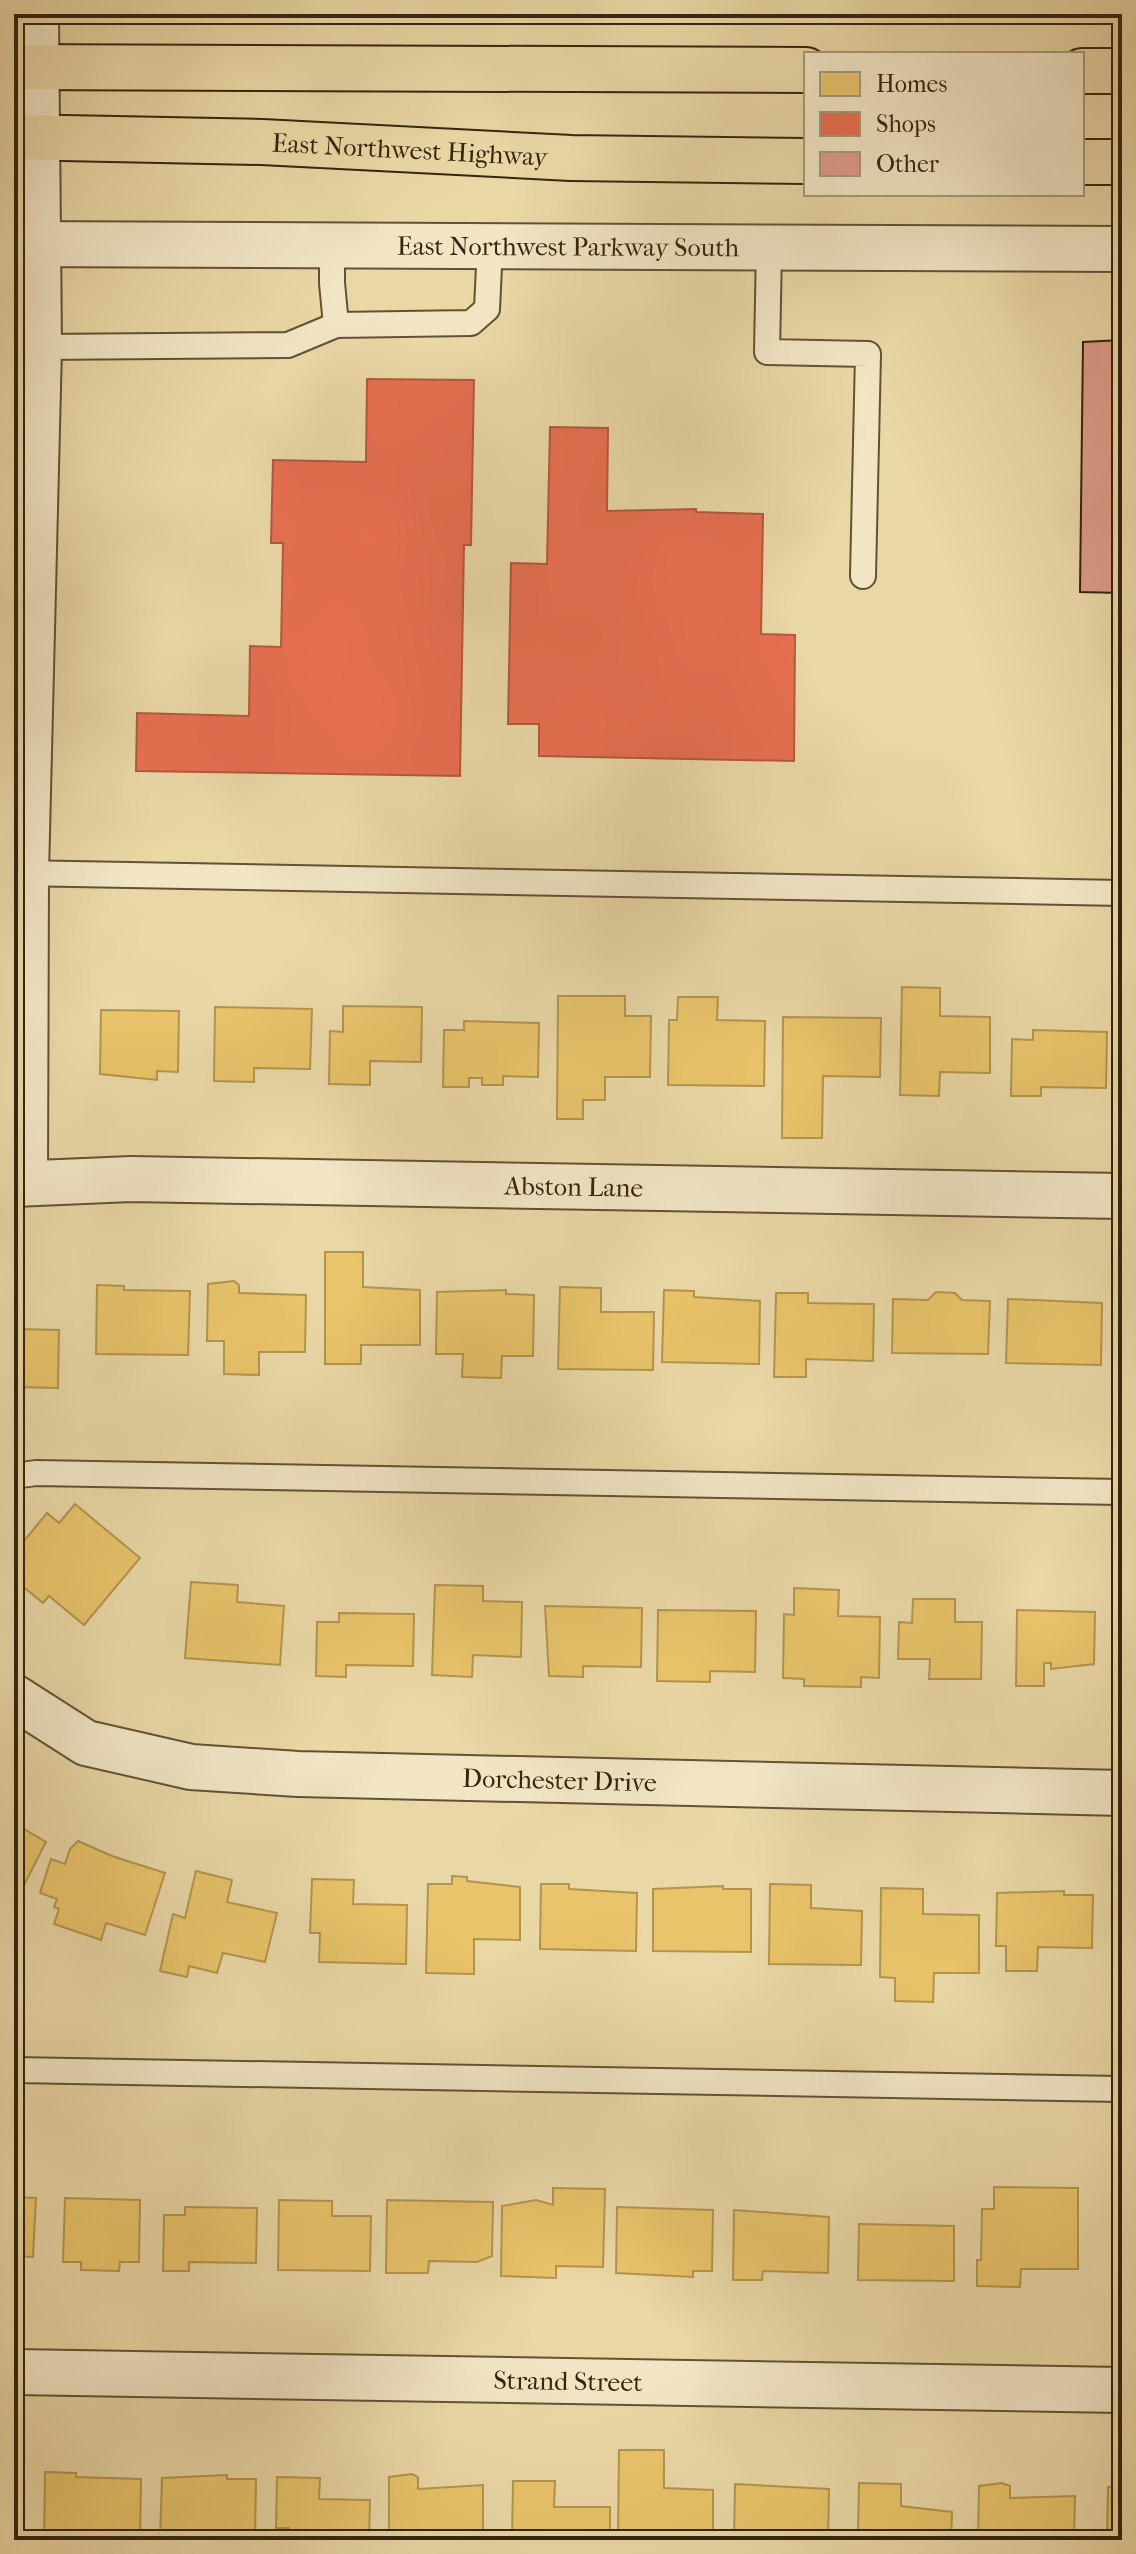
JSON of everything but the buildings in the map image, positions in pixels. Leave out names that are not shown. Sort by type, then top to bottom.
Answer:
[{"type":"main road","points":[[25,68],[804,70]]},
{"type":"main road","points":[[1084,71],[1122,71]]},
{"type":"main road","name":"East Northwest Highway","points":[[26,137],[262,142],[571,158],[804,161]]},
{"type":"main road","points":[[1084,162],[1122,162]]},
{"type":"street","points":[[19,1183],[20,873],[30,330],[25,68],[36,14]]},
{"type":"street","name":"East Northwest Parkway South","points":[[26,244],[1122,249]]},
{"type":"street","name":"Abston Lane","points":[[19,1183],[131,1179],[1122,1196]]},
{"type":"street","name":"Dorchester Drive","points":[[14,1697],[86,1743],[191,1767],[298,1774],[1122,1793]]},
{"type":"street","name":"Strand Street","points":[[14,2372],[1122,2390]]},
{"type":"lane","points":[[30,330],[288,345],[336,325],[471,323],[487,309],[490,245]]},
{"type":"lane","points":[[332,246],[336,325]]},
{"type":"lane","points":[[769,248],[767,352],[868,354],[863,576]]},
{"type":"lane","points":[[20,873],[1122,893]]},
{"type":"lane","points":[[14,1476],[52,1473],[1122,1492]]},
{"type":"lane","points":[[14,2070],[1122,2089]]}]
